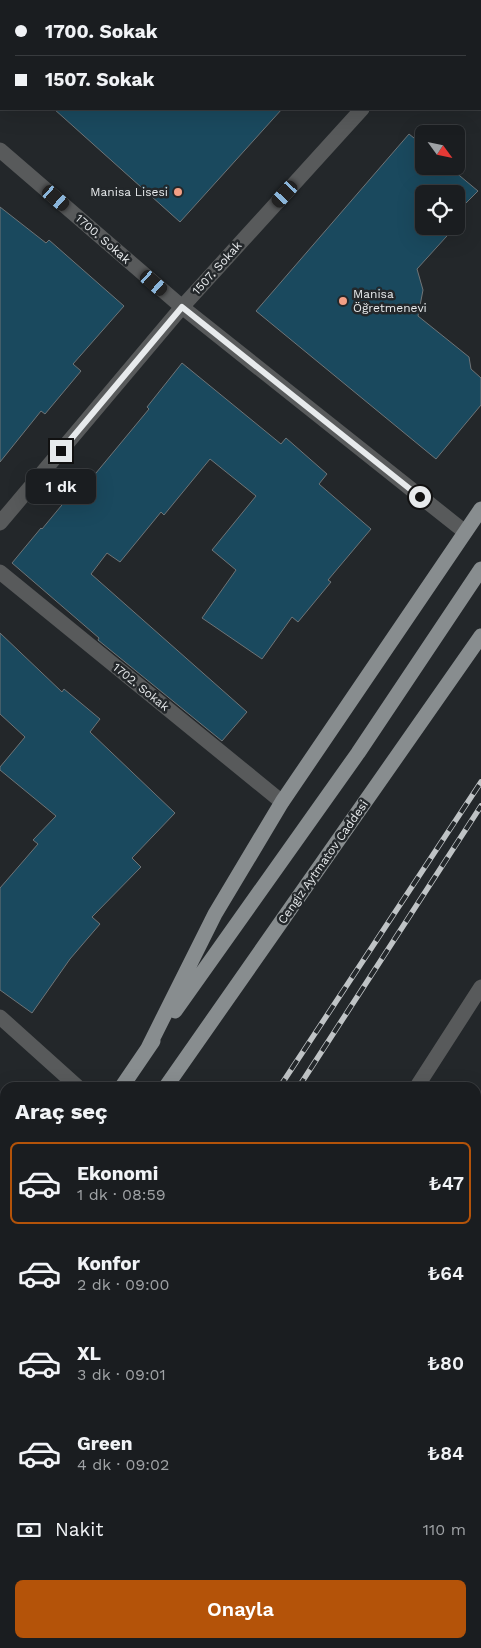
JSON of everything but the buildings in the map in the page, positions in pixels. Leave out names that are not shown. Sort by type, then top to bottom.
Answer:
[{"type":"main road","points":[[148,1048],[215,914],[282,802],[481,509]]},
{"type":"main road","points":[[125,1082],[358,754],[481,569]]},
{"type":"main road","name":"Cengiz Aytmatov Caddesi","points":[[169,1082],[481,636]]},
{"type":"street","name":"1507. Sokak","points":[[0,523],[182,307],[361,110]]},
{"type":"street","name":"1700. Sokak","points":[[0,150],[182,307],[465,532]]},
{"type":"street","name":"1702. Sokak","points":[[0,572],[282,802]]},
{"type":"street","points":[[420,1082],[481,987]]},
{"type":"street","points":[[0,1018],[72,1082]]},
{"type":"railway","points":[[283,1082],[481,782]]},
{"type":"railway","points":[[302,1082],[481,806]]},
{"type":"place","name":"Manisa Lisesi","points":[[178,192]]},
{"type":"place","name":"Manisa Öğretmenevi","points":[[343,301]]},
{"type":"route","points":[[61,451],[182,307],[420,497]]}]
